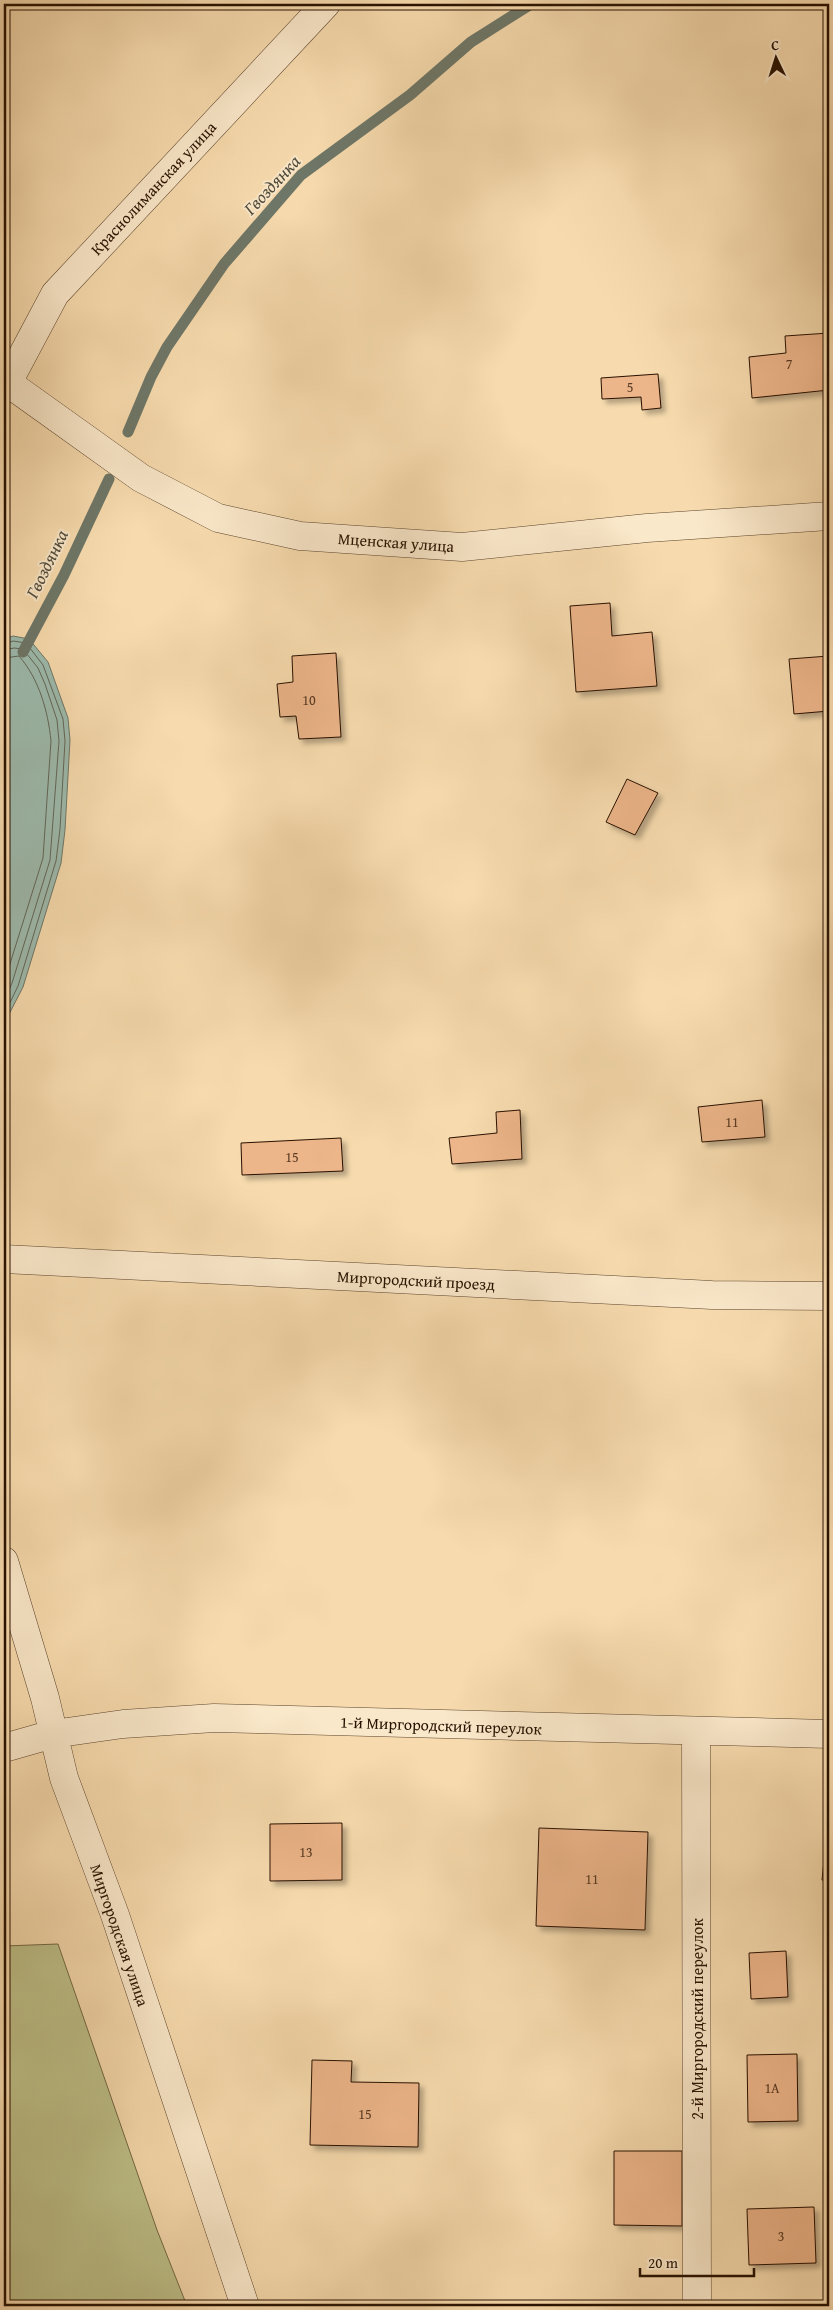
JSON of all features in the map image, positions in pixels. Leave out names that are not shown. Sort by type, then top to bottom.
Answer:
[{"type":"street","name":"Краснолиманская улица","points":[[5,385],[55,294],[326,4]]},
{"type":"street","name":"Мценская улица","points":[[5,385],[141,478],[218,518],[300,536],[462,547],[647,528],[829,516]]},
{"type":"street","name":"Миргородский проезд","points":[[4,1259],[712,1295],[829,1296]]},
{"type":"street","name":"Миргородская улица","points":[[4,1561],[64,1778],[115,1915],[245,2306]]},
{"type":"street","name":"1-й Миргородский переулок","points":[[4,1748],[53,1734],[123,1724],[214,1718],[829,1734]]},
{"type":"street","name":"2-й Миргородский переулок","points":[[696,1732],[697,2306]]},
{"type":"green space","points":[[58,1944],[157,2230],[187,2306],[4,2306],[4,1946]]},
{"type":"water","points":[[13,636],[29,639],[48,662],[68,718],[70,740],[65,830],[61,863],[23,987],[4,1024],[4,639]]},
{"type":"building","points":[[829,333],[829,390],[752,398],[749,357],[786,353],[785,336]]},
{"type":"building","points":[[658,374],[661,408],[642,410],[641,397],[602,399],[601,378]]},
{"type":"building","points":[[610,603],[612,636],[652,632],[657,686],[576,692],[570,606]]},
{"type":"building","points":[[336,653],[341,737],[299,739],[296,716],[280,717],[277,684],[293,682],[292,656]]},
{"type":"building","points":[[829,656],[829,711],[794,714],[789,659]]},
{"type":"building","points":[[627,779],[658,793],[635,835],[606,822]]},
{"type":"building","points":[[762,1100],[765,1137],[702,1142],[698,1107]]},
{"type":"building","points":[[520,1110],[522,1159],[452,1164],[449,1138],[497,1133],[496,1112]]},
{"type":"building","points":[[341,1138],[343,1171],[242,1175],[241,1143]]},
{"type":"building","points":[[342,1823],[342,1880],[270,1881],[270,1824]]},
{"type":"building","points":[[539,1828],[648,1832],[645,1930],[536,1926]]},
{"type":"building","points":[[827,1831],[829,1831],[829,1881],[822,1880]]},
{"type":"building","points":[[786,1951],[788,1997],[751,1999],[749,1953]]},
{"type":"building","points":[[797,2054],[798,2121],[748,2122],[747,2055]]},
{"type":"building","points":[[312,2060],[352,2061],[351,2082],[419,2083],[418,2147],[310,2145]]},
{"type":"building","points":[[614,2151],[682,2151],[682,2226],[614,2225]]},
{"type":"building","points":[[814,2207],[816,2263],[749,2265],[747,2209]]},
{"type":"waterway","name":"Гвоздянка","points":[[128,432],[151,377],[167,347],[224,264],[301,175],[410,95],[471,42],[531,4]]},
{"type":"waterway","name":"Гвоздянка","points":[[23,652],[64,575],[109,479]]}]
